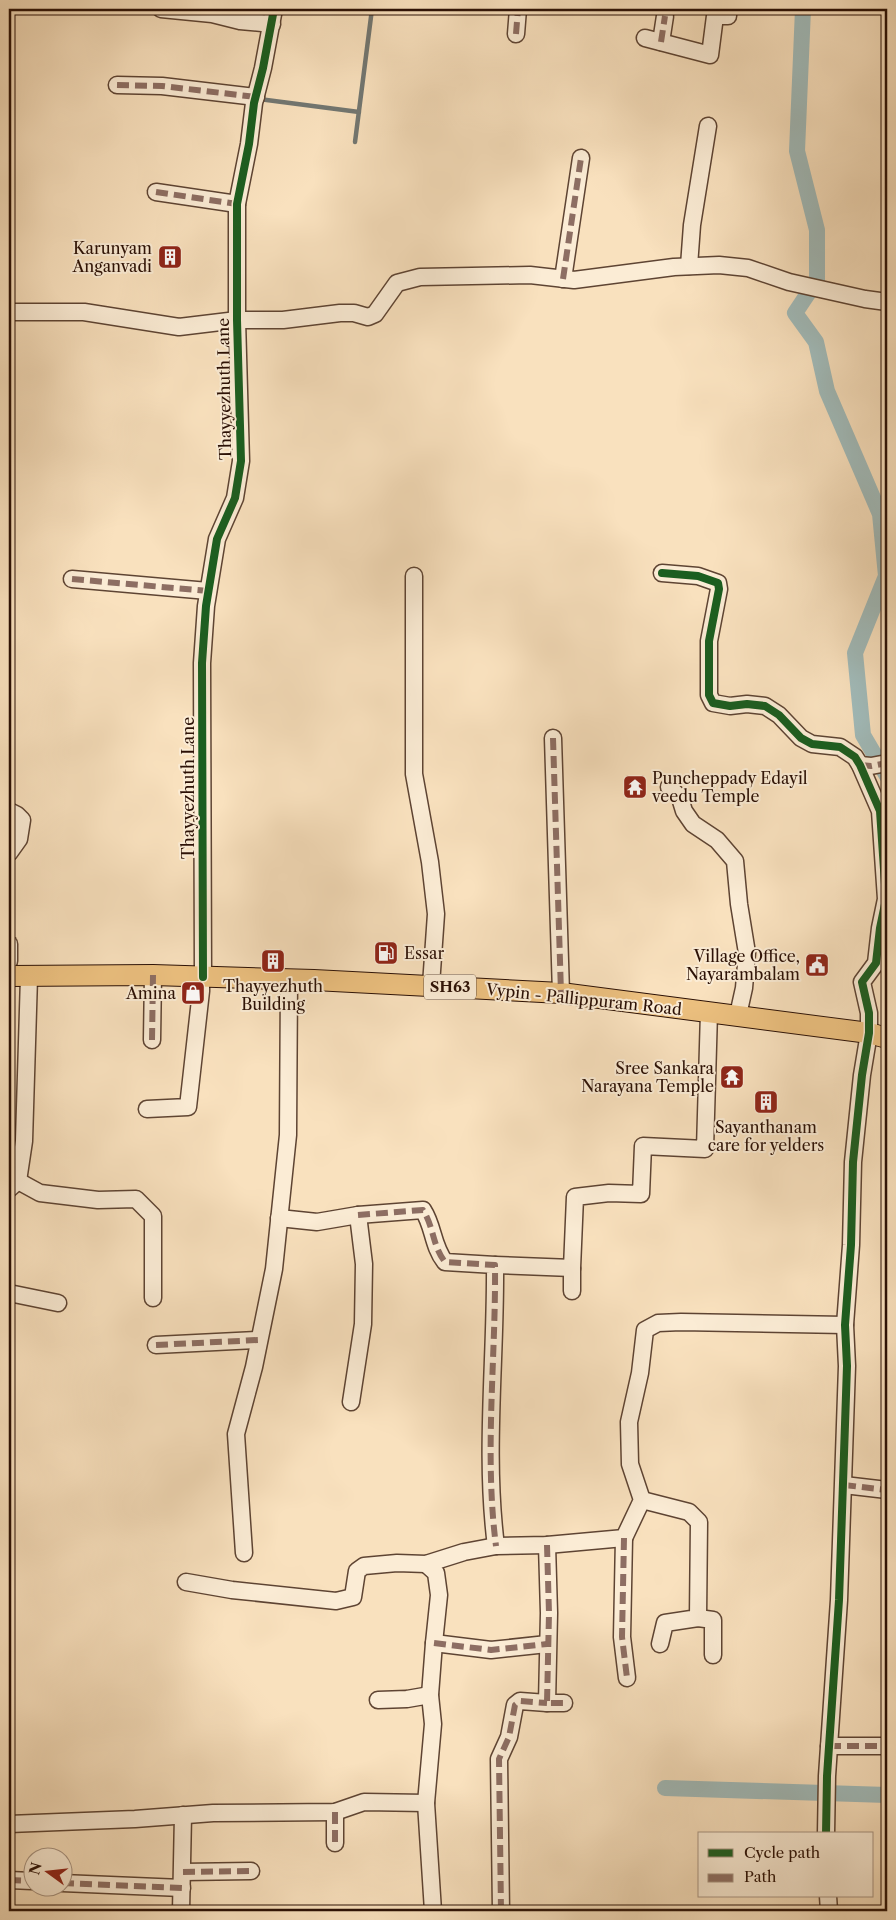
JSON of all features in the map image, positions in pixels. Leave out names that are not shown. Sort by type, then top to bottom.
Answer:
[{"type":"main road","name":"Vypin - Pallippuram Road","points":[[9,976],[153,975],[431,985],[561,993],[878,1035]]},
{"type":"street","points":[[161,9],[212,14],[240,22],[273,16]]},
{"type":"street","points":[[516,34],[518,9]]},
{"type":"street","points":[[645,38],[710,55],[716,16],[728,16],[728,9]]},
{"type":"street","name":"Thayyezhuth Lane","points":[[147,1109],[188,1107],[202,977],[202,663],[208,591],[217,539],[235,498],[241,460],[236,320],[237,204],[249,144],[255,99],[273,16]]},
{"type":"street","points":[[661,42],[665,16]]},
{"type":"street","points":[[117,85],[162,86],[255,99]]},
{"type":"street","points":[[689,266],[692,225],[708,126]]},
{"type":"street","points":[[564,279],[581,158]]},
{"type":"street","points":[[156,192],[237,204]]},
{"type":"street","points":[[9,312],[84,312],[179,327],[236,320],[283,320],[354,313],[368,317],[375,314],[397,283],[420,277],[530,275],[582,279],[689,266],[719,265],[748,268],[789,282],[887,302]]},
{"type":"street","points":[[662,572],[698,576],[718,582],[719,589],[709,641],[709,695],[713,703],[730,706],[747,704],[765,706],[779,714],[801,738],[812,744],[840,747],[855,757],[873,765],[880,811],[886,899],[876,963],[862,982],[869,1013],[878,1035],[862,1075],[853,1162],[851,1245],[845,1325],[847,1366],[844,1485],[839,1600],[825,1813],[826,1832]]},
{"type":"street","points":[[414,576],[414,774],[430,862],[436,914],[431,985]]},
{"type":"street","points":[[72,579],[208,591]]},
{"type":"street","points":[[553,738],[561,993]]},
{"type":"street","points":[[669,787],[680,798],[684,811],[693,824],[717,840],[735,861],[739,904],[747,953],[744,988],[738,1015]]},
{"type":"street","points":[[9,811],[17,814],[22,820],[19,839],[9,853]]},
{"type":"street","points":[[9,944],[9,960]]},
{"type":"street","points":[[152,1040],[153,975]]},
{"type":"street","points":[[29,977],[24,1141],[13,1185],[40,1192],[98,1200],[136,1199],[153,1216],[153,1298]]},
{"type":"street","points":[[244,1554],[236,1434],[254,1367],[258,1340],[274,1270],[288,1135],[289,980]]},
{"type":"street","points":[[572,1291],[575,1197],[609,1193],[641,1194],[643,1146],[705,1149],[709,1012]]},
{"type":"street","points":[[279,1218],[317,1222],[358,1215],[423,1210],[429,1220],[438,1253],[445,1262],[572,1268]]},
{"type":"street","points":[[351,1402],[363,1324],[364,1264],[358,1215]]},
{"type":"street","points":[[495,1265],[492,1444],[493,1521],[496,1546]]},
{"type":"street","points":[[9,1293],[58,1303]]},
{"type":"street","points":[[627,1678],[622,1637],[624,1538],[642,1500],[630,1464],[629,1422],[640,1373],[646,1330],[651,1325],[658,1323],[681,1322],[845,1325]]},
{"type":"street","points":[[156,1345],[258,1340]]},
{"type":"street","points":[[844,1485],[887,1490]]},
{"type":"street","points":[[642,1500],[689,1512],[699,1522],[698,1618]]},
{"type":"street","points":[[186,1582],[232,1590],[336,1601],[353,1597],[357,1571],[364,1566],[396,1563],[426,1564],[464,1552],[496,1546],[547,1545],[624,1538]]},
{"type":"street","points":[[547,1545],[547,1703]]},
{"type":"street","points":[[426,1564],[436,1572],[440,1595],[430,1695],[433,1724],[426,1803],[433,1911]]},
{"type":"street","points":[[660,1644],[666,1623],[698,1618],[713,1620],[713,1655]]},
{"type":"street","points":[[434,1643],[491,1650],[547,1644]]},
{"type":"street","points":[[378,1700],[407,1699],[430,1695]]},
{"type":"street","points":[[501,1911],[499,1759],[509,1737],[515,1705],[520,1701],[564,1703]]},
{"type":"street","points":[[830,1746],[887,1746]]},
{"type":"street","points":[[9,1824],[135,1819],[183,1814],[335,1812],[364,1802],[426,1803]]},
{"type":"street","points":[[335,1812],[335,1843]]},
{"type":"street","points":[[181,1911],[183,1814]]},
{"type":"street","points":[[72,1882],[183,1880],[251,1871]]},
{"type":"street","points":[[9,1880],[22,1881]]},
{"type":"street","points":[[828,1898],[829,1911]]},
{"type":"waterway","points":[[355,142],[372,9]]},
{"type":"waterway","points":[[803,9],[797,151],[817,230],[817,280],[795,313],[816,342],[827,391],[880,514],[886,576],[855,653],[863,735],[887,776]]},
{"type":"waterway","points":[[259,99],[359,112]]},
{"type":"waterway","points":[[665,1788],[887,1795]]},
{"type":"marked path","points":[[516,34],[518,9]]},
{"type":"marked path","points":[[661,42],[665,16]]},
{"type":"marked path","points":[[117,85],[162,86],[256,97]]},
{"type":"marked path","points":[[563,279],[581,158]]},
{"type":"marked path","points":[[156,192],[237,204]]},
{"type":"marked path","points":[[72,579],[208,591]]},
{"type":"marked path","points":[[553,738],[561,993]]},
{"type":"marked path","points":[[860,765],[871,766],[887,763]]},
{"type":"marked path","points":[[152,1040],[153,975]]},
{"type":"marked path","points":[[358,1215],[423,1210],[445,1262],[495,1265],[491,1476],[496,1546]]},
{"type":"marked path","points":[[156,1345],[258,1340]]},
{"type":"marked path","points":[[844,1485],[887,1490]]},
{"type":"marked path","points":[[624,1538],[622,1637],[627,1678]]},
{"type":"marked path","points":[[547,1545],[549,1613],[547,1703],[564,1703]]},
{"type":"marked path","points":[[434,1643],[491,1650],[547,1644]]},
{"type":"marked path","points":[[501,1911],[499,1759],[509,1737],[515,1705],[520,1701],[547,1703]]},
{"type":"marked path","points":[[829,1746],[887,1746]]},
{"type":"marked path","points":[[335,1812],[335,1843]]},
{"type":"marked path","points":[[183,1872],[251,1871]]},
{"type":"marked path","points":[[9,1880],[22,1881]]},
{"type":"marked path","points":[[72,1883],[182,1888]]},
{"type":"cycle path","points":[[203,977],[202,663],[206,606],[217,539],[235,498],[241,461],[237,320],[237,204],[249,144],[254,103],[263,68],[274,9]]},
{"type":"cycle path","points":[[662,573],[698,576],[718,583],[719,589],[709,641],[709,695],[713,703],[730,706],[747,704],[765,706],[779,715],[801,738],[812,744],[840,747],[855,757],[880,811],[886,899],[876,963],[862,982],[869,1013],[869,1033],[862,1075],[853,1162],[851,1245],[845,1325],[847,1366],[839,1600],[827,1776],[826,1832]]},
{"type":"place","name":"Karunyam Anganvadi","points":[[170,257]]},
{"type":"place","name":"Puncheppady Edayil veedu Temple","points":[[635,787]]},
{"type":"place","name":"Essar","points":[[386,953]]},
{"type":"place","name":"Thayyezhuth Building","points":[[273,961]]},
{"type":"place","name":"Village Office, Nayarambalam","points":[[817,965]]},
{"type":"place","name":"Amina","points":[[193,993]]},
{"type":"place","name":"Sree Sankara Narayana Temple","points":[[732,1077]]},
{"type":"place","name":"Sayanthanam care for yelders","points":[[766,1102]]}]
